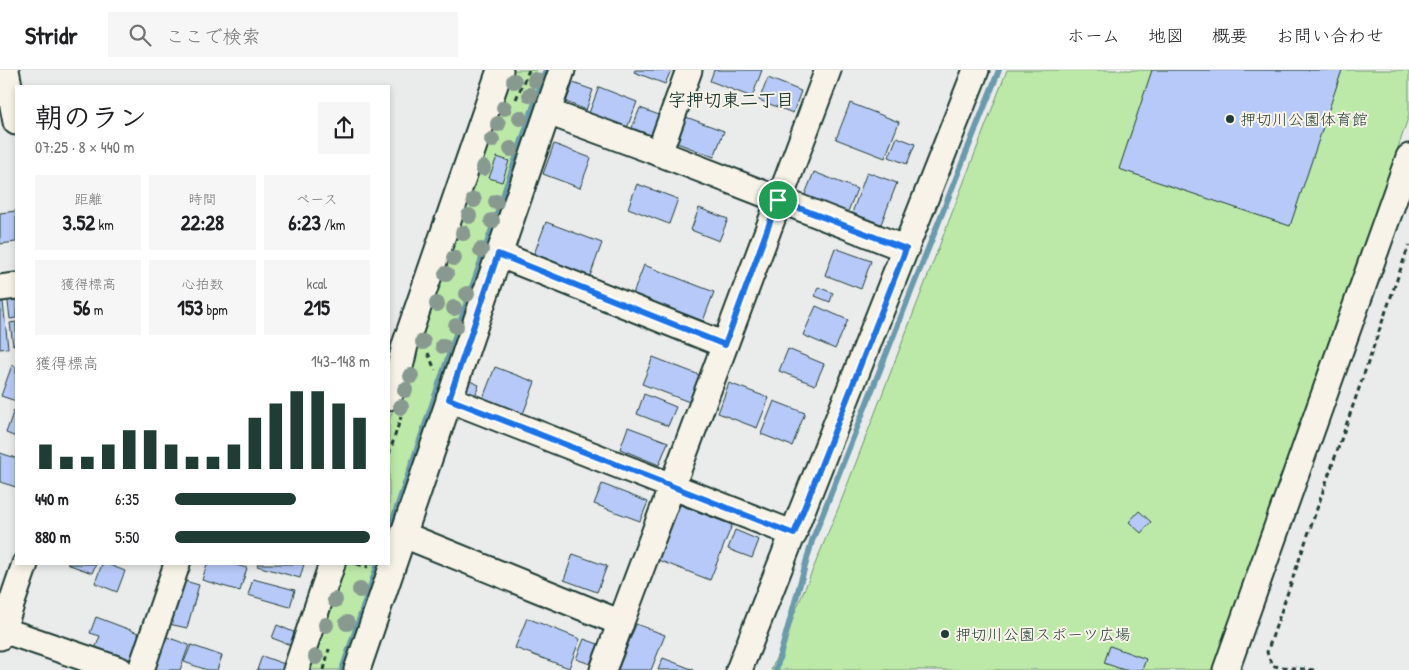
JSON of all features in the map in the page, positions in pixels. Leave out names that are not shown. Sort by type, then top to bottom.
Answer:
[{"type":"street","points":[[6,70],[15,117]]},
{"type":"street","points":[[390,394],[401,363],[397,345],[500,70]]},
{"type":"street","points":[[358,670],[562,70]]},
{"type":"street","points":[[658,153],[689,70]]},
{"type":"street","points":[[603,670],[828,70]]},
{"type":"street","points":[[739,670],[976,70]]},
{"type":"street","points":[[548,112],[906,249]]},
{"type":"street","points":[[1226,670],[1409,157]]},
{"type":"street","points":[[498,254],[725,345]]},
{"type":"street","points":[[0,288],[15,286]]},
{"type":"street","points":[[449,399],[794,534]]},
{"type":"street","points":[[404,535],[621,623]]},
{"type":"street","points":[[25,565],[1,632],[120,670]]},
{"type":"street","points":[[141,670],[177,565]]},
{"type":"street","points":[[296,670],[332,565]]},
{"type":"path","points":[[1314,670],[1272,666],[1267,652],[1409,245]]},
{"type":"path","points":[[360,565],[370,568],[372,565]]},
{"type":"green space","points":[[510,70],[537,70],[536,73],[542,75],[390,523],[390,418]]},
{"type":"green space","points":[[1007,70],[1409,70],[1409,115],[1354,279],[1212,670],[771,670],[840,504]]},
{"type":"green space","points":[[341,565],[376,565],[340,670],[305,670]]},
{"type":"building","points":[[635,70],[671,70],[665,84],[634,72]]},
{"type":"building","points":[[714,70],[762,70],[752,97],[710,81]]},
{"type":"building","name":"押切川公園体育館","points":[[1152,70],[1342,70],[1290,226],[1119,169]]},
{"type":"building","points":[[768,78],[801,91],[793,113],[759,100]]},
{"type":"building","points":[[573,83],[593,90],[586,110],[566,102]]},
{"type":"building","points":[[599,87],[637,102],[627,128],[589,113]]},
{"type":"building","points":[[850,103],[899,122],[885,158],[836,139]]},
{"type":"building","points":[[640,108],[659,115],[651,135],[632,128]]},
{"type":"building","points":[[686,117],[724,131],[714,157],[677,143]]},
{"type":"building","points":[[897,137],[915,144],[907,164],[889,157]]},
{"type":"building","points":[[554,144],[591,158],[580,188],[543,174]]},
{"type":"building","points":[[497,157],[509,161],[502,182],[489,178]]},
{"type":"building","points":[[814,172],[857,189],[845,219],[802,202]]},
{"type":"building","points":[[867,172],[897,183],[881,224],[852,213]]},
{"type":"building","points":[[637,184],[678,199],[669,224],[628,208]]},
{"type":"building","points":[[699,208],[728,219],[719,241],[691,230]]},
{"type":"building","points":[[15,211],[15,242],[0,244],[0,213]]},
{"type":"building","points":[[546,222],[602,243],[590,276],[534,254]]},
{"type":"building","points":[[835,248],[871,261],[861,289],[825,275]]},
{"type":"building","points":[[644,265],[714,292],[703,321],[633,294]]},
{"type":"building","points":[[818,287],[833,293],[830,302],[815,296]]},
{"type":"building","points":[[15,293],[15,318],[10,319],[7,294]]},
{"type":"building","points":[[0,302],[3,302],[8,348],[0,349]]},
{"type":"building","points":[[816,306],[848,320],[835,349],[803,335]]},
{"type":"building","points":[[15,322],[15,345],[13,345],[10,323]]},
{"type":"building","points":[[788,349],[824,364],[815,385],[779,371]]},
{"type":"building","points":[[653,357],[702,376],[692,403],[642,384]]},
{"type":"building","points":[[12,365],[15,366],[15,401],[1,396]]},
{"type":"building","points":[[495,367],[535,382],[523,414],[483,398]]},
{"type":"building","points":[[470,381],[479,385],[474,399],[465,395]]},
{"type":"building","points":[[729,383],[769,398],[757,428],[718,413]]},
{"type":"building","points":[[644,394],[676,407],[668,426],[637,414]]},
{"type":"building","points":[[774,401],[805,413],[792,446],[761,434]]},
{"type":"building","points":[[14,410],[15,437],[6,433]]},
{"type":"building","points":[[628,427],[668,442],[659,465],[620,449]]},
{"type":"building","points":[[0,453],[15,458],[15,487],[0,482]]},
{"type":"building","points":[[602,484],[648,502],[640,521],[594,504]]},
{"type":"building","points":[[680,505],[732,525],[710,580],[658,560]]},
{"type":"building","points":[[1139,511],[1151,522],[1141,533],[1129,522]]},
{"type":"building","points":[[735,530],[759,540],[752,558],[728,549]]},
{"type":"building","points":[[573,554],[607,566],[597,592],[564,580]]},
{"type":"building","points":[[70,565],[96,565],[92,573]]},
{"type":"building","points":[[102,565],[110,565],[125,571],[117,592],[95,583]]},
{"type":"building","points":[[207,565],[236,565],[247,568],[240,591],[202,580]]},
{"type":"building","points":[[258,565],[304,565],[300,578]]},
{"type":"building","points":[[253,579],[295,590],[290,607],[248,595]]},
{"type":"building","points":[[181,580],[199,585],[187,628],[169,624]]},
{"type":"building","points":[[96,617],[141,634],[130,662],[95,649],[100,636],[90,633]]},
{"type":"building","points":[[527,618],[580,639],[569,668],[515,648]]},
{"type":"building","points":[[636,624],[665,635],[651,670],[618,670]]},
{"type":"building","points":[[277,625],[298,634],[293,646],[272,638]]},
{"type":"building","points":[[164,636],[189,645],[180,670],[156,670],[152,668]]},
{"type":"building","points":[[584,639],[598,644],[590,664],[576,659]]},
{"type":"building","points":[[191,645],[222,656],[217,670],[207,670],[184,662]]},
{"type":"building","points":[[1110,646],[1146,659],[1142,670],[1124,670],[1104,663]]},
{"type":"building","points":[[262,656],[287,665],[286,670],[257,670]]},
{"type":"building","points":[[663,658],[694,670],[658,670]]},
{"type":"waterway","points":[[390,528],[546,70]]},
{"type":"waterway","points":[[776,670],[812,541],[999,70]]},
{"type":"waterway","points":[[342,670],[378,565]]},
{"type":"place","name":"押切川公園体育館","points":[[1230,119]]},
{"type":"place","name":"押切川公園スポーツ広場","points":[[945,634]]},
{"type":"district","name":"字押切東二丁目","points":[[731,100]]},
{"type":"route","points":[[778,200],[906,249],[794,534],[449,399],[498,254],[725,345],[778,200]]}]
